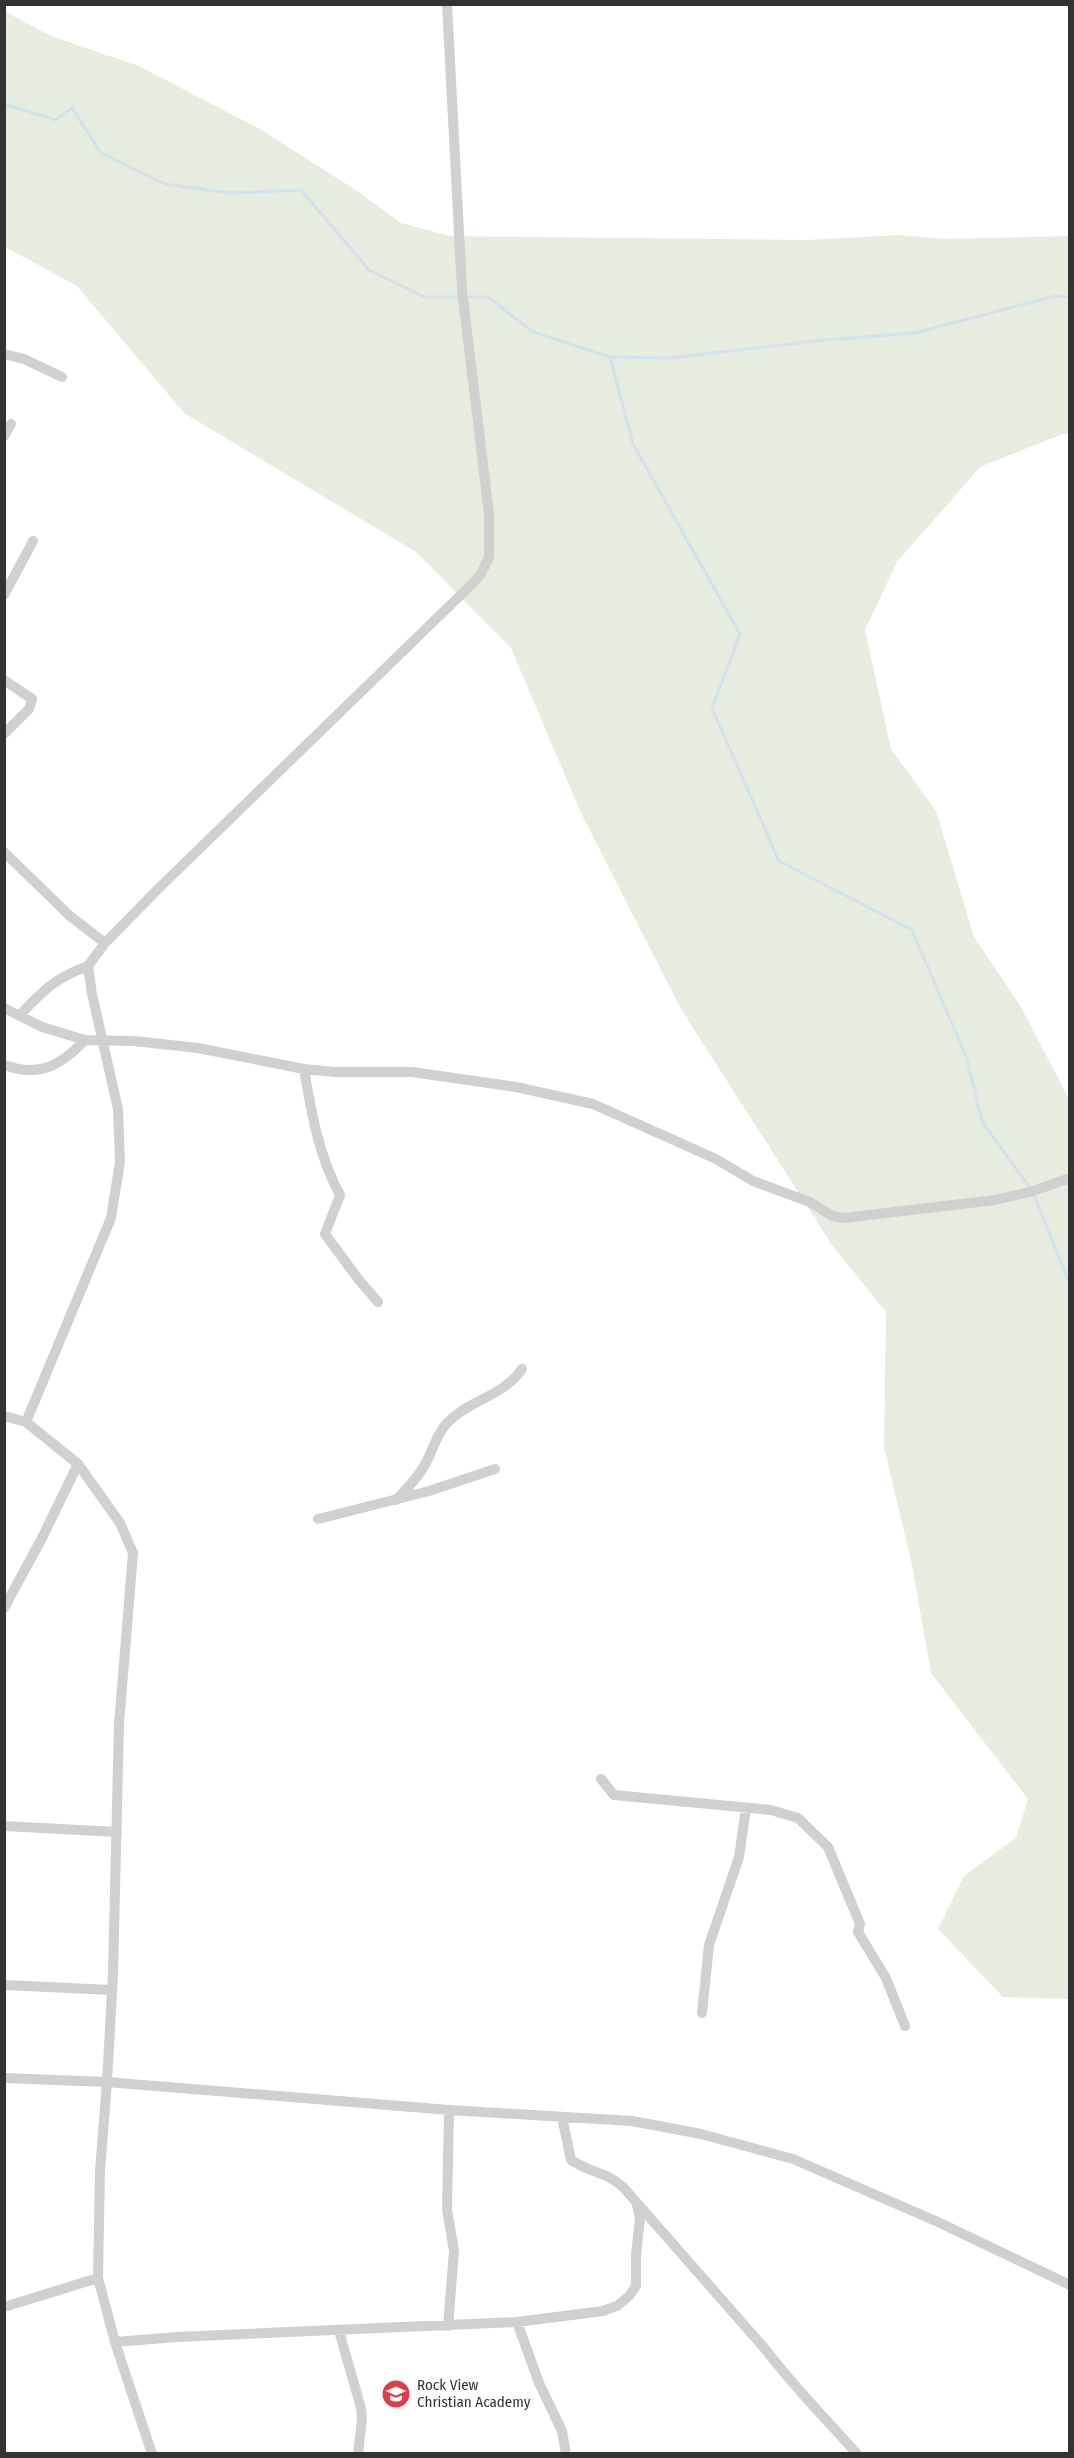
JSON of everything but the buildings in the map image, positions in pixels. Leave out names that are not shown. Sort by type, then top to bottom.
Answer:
[{"type":"street","points":[[20,1015],[42,992],[64,975],[88,966],[105,944],[481,574],[489,557],[489,514],[462,290],[447,4]]},
{"type":"street","points":[[4,354],[24,359],[62,377]]},
{"type":"street","points":[[4,436],[11,424]]},
{"type":"street","points":[[4,595],[33,541]]},
{"type":"street","points":[[4,680],[32,699],[29,709],[4,734]]},
{"type":"street","points":[[4,852],[70,916],[105,944]]},
{"type":"street","points":[[26,1422],[111,1218],[120,1162],[118,1109],[92,994],[88,966]]},
{"type":"street","points":[[4,1008],[42,1027],[85,1040],[102,1039],[198,1048],[257,1062],[334,1072],[412,1072],[516,1087],[593,1104],[716,1159],[753,1181],[810,1202],[832,1216],[843,1218],[995,1200],[1030,1192],[1070,1178]]},
{"type":"street","points":[[4,1065],[17,1070],[46,1070],[72,1053],[85,1040]]},
{"type":"street","points":[[304,1069],[320,1142],[333,1182],[340,1195],[325,1234],[378,1302]]},
{"type":"street","points":[[396,1500],[423,1468],[435,1439],[448,1422],[501,1390],[522,1369]]},
{"type":"street","points":[[4,1416],[26,1422],[78,1464],[120,1523],[134,1553],[119,1724],[112,1990],[100,2171],[98,2278],[115,2342],[152,2454]]},
{"type":"street","points":[[4,1608],[42,1538],[78,1464]]},
{"type":"street","points":[[318,1519],[471,1479],[495,1469]]},
{"type":"street","points":[[601,1779],[614,1795],[771,1810],[798,1818],[828,1847],[860,1923],[858,1932],[886,1978],[906,2026]]},
{"type":"street","points":[[702,2013],[709,1945],[739,1857],[746,1808]]},
{"type":"street","points":[[4,1826],[117,1832]]},
{"type":"street","points":[[4,1985],[112,1990]]},
{"type":"street","points":[[4,2078],[107,2082],[449,2110],[632,2121],[701,2134],[793,2159],[938,2222],[1070,2285]]},
{"type":"street","points":[[448,2326],[454,2250],[447,2210],[449,2110]]},
{"type":"street","points":[[562,2117],[571,2160],[585,2169],[606,2174],[613,2179],[856,2454]]},
{"type":"street","points":[[115,2342],[177,2337],[517,2322],[603,2311],[617,2306],[629,2296],[636,2286],[636,2255],[640,2218],[637,2205]]},
{"type":"street","points":[[4,2307],[98,2278]]},
{"type":"street","points":[[517,2322],[539,2383],[562,2431],[566,2454]]},
{"type":"street","points":[[339,2331],[361,2408],[358,2454]]},
{"type":"shaded area","points":[[4,11],[51,36],[139,66],[260,129],[354,189],[401,223],[450,236],[807,240],[900,235],[943,239],[1069,236],[1069,433],[980,467],[897,562],[865,630],[891,749],[936,811],[974,937],[1021,1007],[1069,1099],[1069,1999],[1003,1997],[938,1929],[964,1876],[1016,1838],[1028,1799],[931,1673],[912,1565],[884,1447],[886,1312],[832,1245],[681,1009],[581,813],[511,648],[416,552],[184,413],[77,286],[5,247]]},
{"type":"waterway","points":[[4,104],[56,120],[72,108],[101,153],[165,184],[230,193],[301,190],[369,270],[424,297],[460,297]]},
{"type":"waterway","points":[[466,297],[488,297],[533,332],[610,357],[670,358],[823,340],[915,333],[1055,296],[1070,297]]},
{"type":"waterway","points":[[610,357],[633,444],[740,634],[712,708],[779,861],[912,930],[967,1059],[982,1122],[1031,1189]]},
{"type":"waterway","points":[[1034,1195],[1070,1285]]},
{"type":"place","name":"Rock View Christian Academy","points":[[396,2394]]}]
